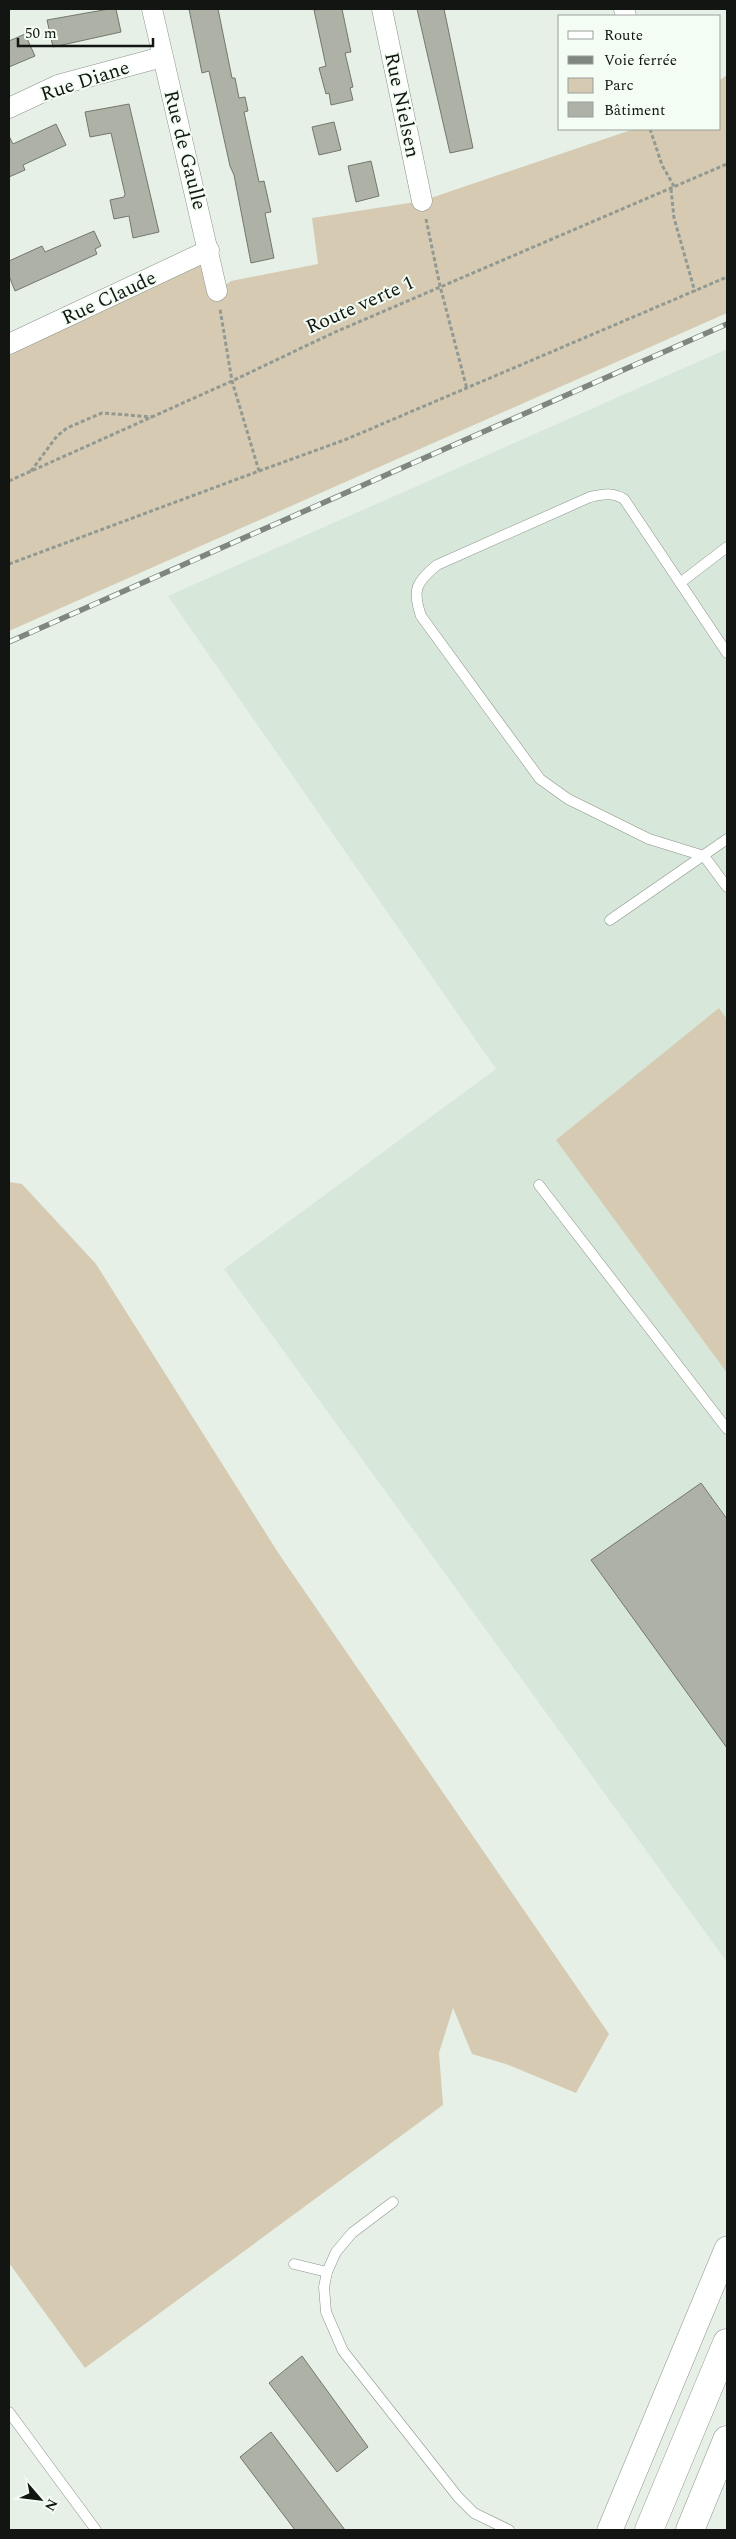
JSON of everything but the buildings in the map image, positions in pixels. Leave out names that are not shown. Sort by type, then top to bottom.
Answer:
[{"type":"highway","points":[[649,2530],[727,2343]]},
{"type":"highway","points":[[690,2530],[727,2440]]},
{"type":"street","name":"Rue de Gaulle","points":[[152,9],[217,291]]},
{"type":"street","name":"Rue Nielsen","points":[[382,9],[422,201]]},
{"type":"street","name":"Rue Diane","points":[[9,108],[58,85],[162,57]]},
{"type":"street","name":"Rue Claude","points":[[9,344],[209,250]]},
{"type":"street","points":[[610,2530],[727,2249]]},
{"type":"lane","points":[[727,653],[624,499],[608,493],[590,497],[548,514],[438,565],[423,576],[417,587],[415,599],[421,616],[540,779],[568,799],[649,838],[704,856],[727,886]]},
{"type":"lane","points":[[680,583],[727,547]]},
{"type":"lane","points":[[610,920],[727,839]]},
{"type":"lane","points":[[539,1185],[727,1429]]},
{"type":"lane","points":[[393,2202],[344,2241],[327,2272],[324,2287],[326,2312],[343,2351],[462,2502],[478,2516],[509,2530]]},
{"type":"lane","points":[[294,2264],[327,2272]]},
{"type":"lane","points":[[9,2412],[96,2530]]},
{"type":"path","points":[[650,130],[662,165],[673,189],[674,218],[695,292]]},
{"type":"path","name":"Route verte 1","points":[[9,481],[232,381],[332,333],[673,189],[727,164]]},
{"type":"path","points":[[422,201],[440,286],[467,389]]},
{"type":"path","points":[[9,564],[347,440],[727,277]]},
{"type":"path","points":[[217,291],[232,381],[259,471]]},
{"type":"path","points":[[30,471],[57,436],[67,428],[102,413],[152,417]]},
{"type":"shaded area","points":[[727,349],[727,1019],[720,1008],[557,1140],[727,1373],[727,1962],[224,1269],[496,1069],[168,596]]},
{"type":"green space","points":[[727,75],[727,313],[9,631],[9,344],[209,250],[217,291],[231,281],[318,264],[312,218],[422,201],[631,130],[721,130],[721,79]]},
{"type":"green space","points":[[719,1008],[727,1019],[727,1373],[556,1140]]},
{"type":"green space","points":[[9,1182],[22,1184],[96,1264],[279,1554],[609,2034],[576,2093],[506,2064],[472,2054],[453,2008],[439,2053],[443,2105],[85,2368],[9,2263]]},
{"type":"railway","points":[[9,642],[727,324]]}]
